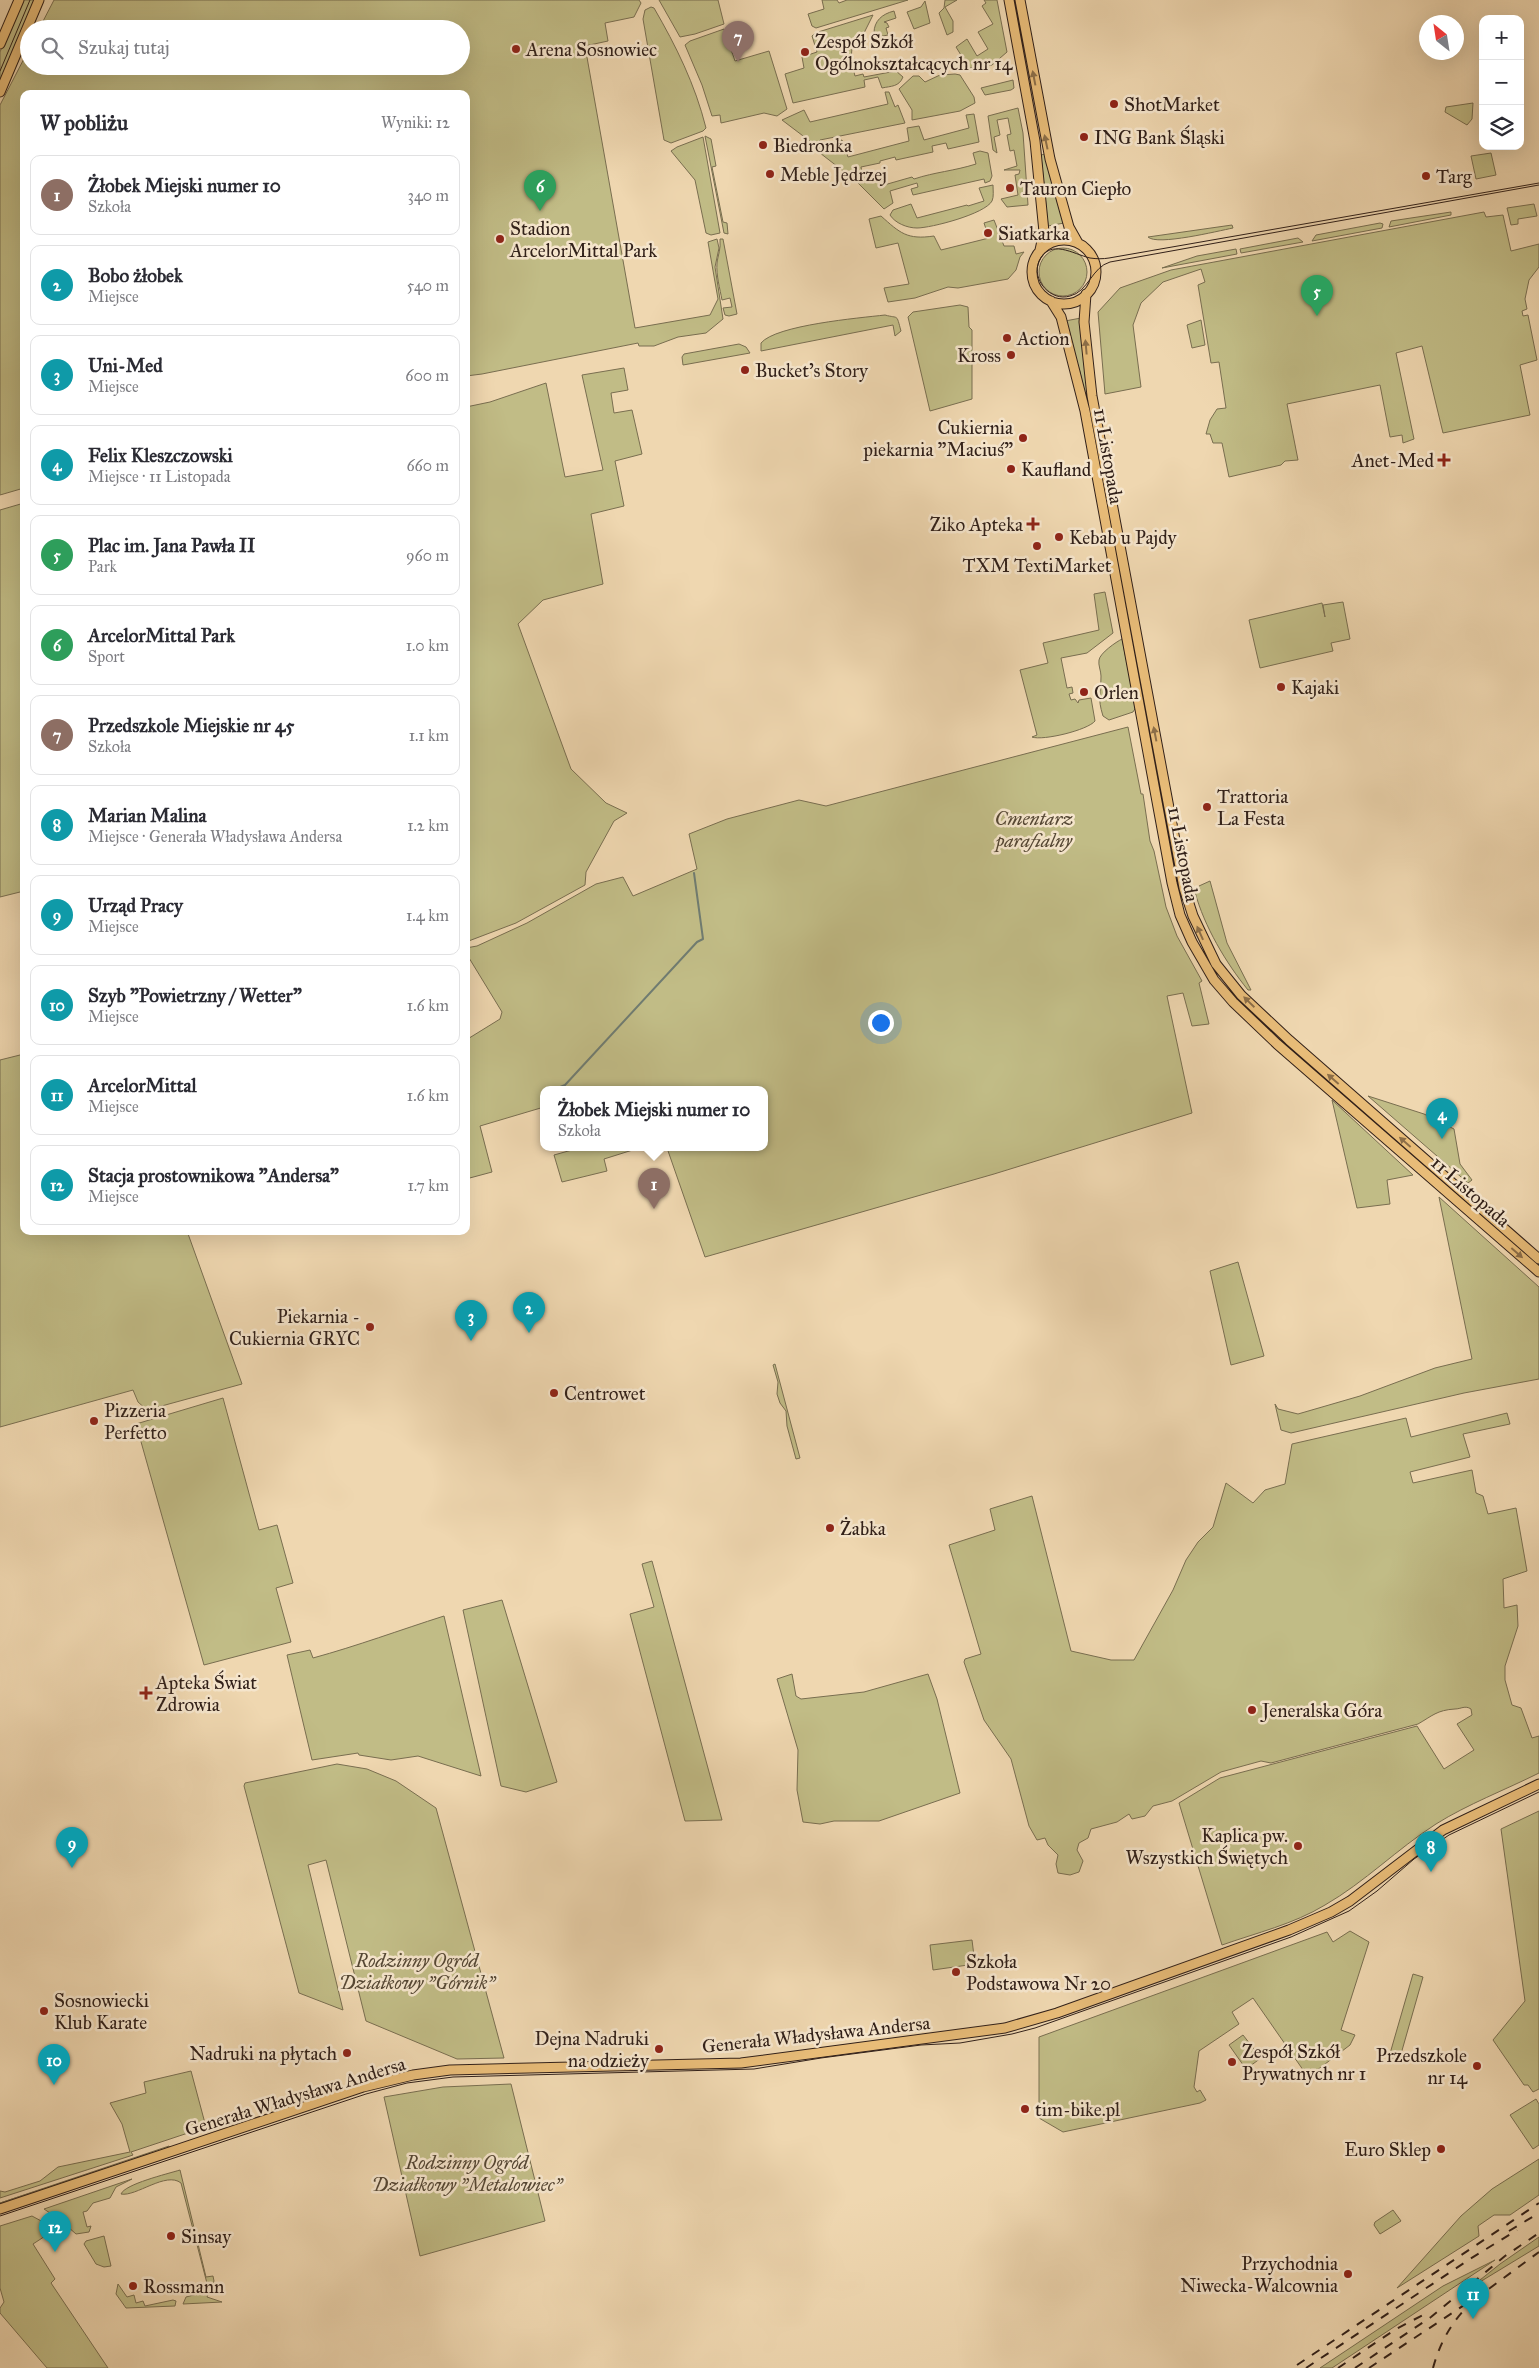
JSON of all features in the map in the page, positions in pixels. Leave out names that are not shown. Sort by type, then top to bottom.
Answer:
[{"type":"main road","points":[[6,30],[12,0]]},
{"type":"main road","points":[[0,44],[19,0]]},
{"type":"main road","points":[[31,20],[39,0]]},
{"type":"main road","points":[[31,20],[43,0]]},
{"type":"main road","points":[[1009,0],[1035,141],[1044,232],[1040,250],[1034,261],[1032,276],[1039,291],[1051,300],[1065,303],[1076,300],[1086,294],[1094,284],[1097,270],[1090,254],[1078,243],[1068,227],[1050,159],[1020,0]]},
{"type":"main road","points":[[0,92],[20,45]]},
{"type":"main road","points":[[1040,250],[1057,242],[1078,243]]},
{"type":"main road","name":"11 Listopada","points":[[1086,294],[1084,313],[1089,375],[1130,629],[1141,716],[1180,915],[1192,942],[1214,980],[1233,1002],[1277,1044],[1539,1272]]},
{"type":"main road","name":"11 Listopada","points":[[1051,300],[1061,317],[1079,384],[1130,629],[1151,714],[1184,888],[1206,945],[1221,972],[1241,995],[1284,1036],[1539,1259]]},
{"type":"main road","points":[[1141,716],[1151,714]]},
{"type":"main road","points":[[1150,766],[1160,764]]},
{"type":"main road","name":"Generała Władysława Andersa","points":[[0,2209],[363,2087],[413,2075],[484,2068],[741,2063],[1005,2028],[1034,2021],[1276,1934],[1331,1912],[1364,1891],[1442,1830],[1539,1784]]},
{"type":"green space","points":[[22,0],[35,0],[27,20],[20,20],[20,36],[0,85],[0,52]]},
{"type":"green space","points":[[54,0],[639,0],[641,3],[634,17],[605,23],[608,41],[585,46],[635,328],[710,315],[718,299],[708,242],[717,239],[719,248],[715,267],[723,319],[706,333],[678,337],[654,346],[639,346],[638,343],[470,376],[470,90],[20,90],[20,489],[0,495],[0,105],[20,66],[20,75],[470,75],[470,20],[44,20]]},
{"type":"green space","points":[[659,0],[718,0],[724,24],[680,37]]},
{"type":"green space","points":[[822,0],[837,0],[839,3],[847,0],[908,0],[816,28],[812,26],[808,14],[824,9]]},
{"type":"green space","points":[[945,0],[957,0],[945,7],[953,21],[953,32],[947,35],[939,13],[944,8]]},
{"type":"green space","points":[[984,0],[997,0],[1007,52],[992,65],[969,68],[956,47],[967,39],[977,56],[988,49],[978,32],[993,24],[982,6],[986,3]]},
{"type":"green space","points":[[925,1],[930,23],[914,29],[907,12],[921,7]]},
{"type":"green space","points":[[651,7],[654,8],[662,22],[684,66],[702,112],[706,128],[703,131],[671,143],[664,140],[643,19],[645,10]]},
{"type":"green space","points":[[894,11],[896,18],[884,22],[889,27],[886,28],[888,35],[878,37],[874,33],[875,25],[882,16]]},
{"type":"green space","points":[[873,15],[864,33],[852,47],[851,61],[855,76],[863,74],[864,77],[896,71],[903,77],[899,83],[882,88],[878,77],[864,80],[865,87],[793,103],[785,74],[804,68],[802,57],[817,52],[812,36],[815,33]]},
{"type":"green space","points":[[724,29],[735,61],[769,51],[787,109],[777,116],[764,113],[721,123],[720,115],[712,116],[702,85],[685,45],[690,41]]},
{"type":"green space","points":[[940,75],[960,75],[974,97],[975,103],[960,111],[912,120],[912,110],[899,89],[913,76],[919,76],[925,82]]},
{"type":"green space","points":[[1013,80],[1014,88],[1011,90],[985,95],[981,88]]},
{"type":"green space","points":[[885,92],[889,92],[895,107],[898,105],[905,123],[820,140],[815,145],[782,120],[804,110],[810,122],[888,104]]},
{"type":"green space","points":[[1473,103],[1472,119],[1467,125],[1445,112],[1446,107]]},
{"type":"green space","points":[[1018,108],[1023,133],[1028,205],[1007,207],[1001,199],[1018,195],[1015,175],[1019,174],[1020,170],[1004,170],[1017,166],[1014,150],[1010,151],[1007,135],[1011,134],[1008,118],[997,120],[1000,135],[994,137],[997,153],[993,150],[988,116]]},
{"type":"green space","points":[[974,114],[979,142],[948,149],[946,143],[932,146],[933,152],[896,160],[895,157],[880,161],[880,163],[861,167],[862,172],[851,177],[820,153],[819,147],[842,140],[848,157],[909,141],[907,128],[919,126],[924,140],[969,128],[966,115]]},
{"type":"green space","points":[[705,136],[711,139],[716,166],[712,167],[723,222],[727,223],[728,234],[724,233]]},
{"type":"green space","points":[[703,137],[720,233],[711,235],[706,233],[695,180],[671,151]]},
{"type":"green space","points":[[980,151],[988,153],[992,176],[990,181],[985,183],[984,179],[913,195],[911,189],[918,187],[917,183],[890,191],[893,203],[884,209],[855,180],[863,175],[878,172],[884,185],[912,177],[914,179],[976,164],[973,153]]},
{"type":"green space","points":[[1491,153],[1496,175],[1476,179],[1471,156]]},
{"type":"green space","points":[[1045,154],[1064,223],[1048,226],[1041,155]]},
{"type":"green space","points":[[993,185],[993,199],[987,206],[969,215],[934,226],[913,228],[905,226],[898,223],[890,215],[893,210],[911,204],[917,218],[968,206],[984,201],[979,188]]},
{"type":"green space","points":[[1534,204],[1537,216],[1518,219],[1518,224],[1511,225],[1507,208]]},
{"type":"green space","points":[[1451,212],[1451,215],[1389,227],[1391,221]]},
{"type":"green space","points":[[1484,212],[1486,217],[1503,215],[1511,251],[1539,244],[1539,267],[1529,280],[1525,299],[1527,309],[1522,311],[1523,316],[1528,315],[1537,360],[1520,365],[1530,415],[1443,433],[1422,346],[1396,353],[1414,439],[1403,443],[1402,435],[1390,437],[1380,385],[1287,404],[1298,460],[1285,461],[1281,465],[1229,477],[1222,443],[1213,443],[1210,434],[1206,434],[1210,420],[1217,409],[1226,408],[1219,362],[1211,363],[1198,285],[1205,282],[1201,269],[1163,282],[1141,303],[1133,325],[1141,387],[1105,394],[1098,312],[1120,288],[1171,270]]},
{"type":"green space","points":[[881,216],[904,234],[917,237],[934,236],[941,250],[989,238],[984,223],[994,220],[1004,246],[1014,246],[1016,254],[1024,252],[1020,257],[1016,270],[1008,279],[958,288],[948,287],[915,298],[888,302],[884,288],[909,284],[898,243],[876,248],[869,219]]},
{"type":"green space","points":[[1383,224],[1382,228],[1312,241],[1316,235]]},
{"type":"green space","points":[[1232,225],[1233,228],[1175,239],[1163,240],[1148,237]]},
{"type":"green space","points":[[1298,238],[1303,242],[1241,253],[1240,249]]},
{"type":"green space","points":[[720,239],[723,239],[737,314],[729,316],[725,315],[723,308],[732,307],[730,298],[722,300],[718,277],[717,263]]},
{"type":"green space","points":[[1063,248],[1072,250],[1080,255],[1085,263],[1087,272],[1085,281],[1080,289],[1072,294],[1063,296],[1054,294],[1046,289],[1041,281],[1039,272],[1041,263],[1046,255],[1054,250]]},
{"type":"green space","points":[[1236,249],[1237,254],[1162,268],[1197,256]]},
{"type":"green space","points":[[960,305],[968,307],[969,327],[972,330],[972,399],[930,411],[908,317],[913,312]]},
{"type":"green space","points":[[885,315],[897,319],[901,331],[895,336],[893,325],[761,351],[761,343],[783,331],[838,320]]},
{"type":"green space","points":[[1081,318],[1108,496],[1105,497],[1080,372],[1065,321]]},
{"type":"green space","points":[[1201,320],[1205,345],[1192,348],[1187,325]]},
{"type":"green space","points":[[739,344],[746,347],[750,353],[683,365],[682,357],[684,354]]},
{"type":"green space","points":[[624,368],[628,390],[611,393],[614,413],[632,410],[642,454],[615,461],[624,506],[591,514],[603,584],[543,600],[518,624],[571,769],[606,803],[627,813],[614,821],[586,872],[585,885],[516,923],[470,940],[470,406],[490,402],[546,383],[565,477],[603,470],[582,375]]},
{"type":"green space","points":[[20,504],[20,892],[0,897],[0,510]]},
{"type":"green space","points":[[1105,592],[1113,633],[1087,653],[1061,658],[1067,688],[1072,687],[1073,693],[1069,694],[1071,700],[1075,699],[1078,703],[1079,700],[1091,698],[1095,721],[1084,728],[1065,734],[1038,738],[1032,737],[1037,735],[1020,670],[1048,663],[1043,643],[1099,630],[1094,594]]},
{"type":"green space","points":[[1343,602],[1350,639],[1331,643],[1333,651],[1260,668],[1249,620],[1322,603],[1325,617],[1323,605]]},
{"type":"green space","points":[[1122,639],[1136,707],[1133,712],[1109,720],[1103,716],[1100,704],[1101,676],[1099,660],[1105,651]]},
{"type":"green space","name":"Cmentarz parafialny","points":[[1128,727],[1141,794],[1143,794],[1150,841],[1154,851],[1166,907],[1177,936],[1202,981],[1199,983],[1209,1024],[1192,1026],[1183,993],[1167,996],[1192,1113],[994,1174],[705,1257],[668,1151],[768,1151],[768,1086],[540,1086],[540,1108],[480,1126],[492,1172],[470,1178],[470,1038],[500,1019],[502,1012],[470,960],[470,947],[477,946],[527,923],[596,884],[623,877],[633,896],[697,869],[689,834],[727,819],[799,800],[826,806]]},
{"type":"green space","points":[[1210,881],[1227,943],[1251,990],[1248,990],[1224,956],[1210,931],[1199,905],[1195,892],[1199,886]]},
{"type":"green space","points":[[1286,1041],[1452,1186],[1449,1189],[1283,1044]]},
{"type":"green space","points":[[20,1055],[20,1235],[188,1235],[242,1384],[147,1410],[138,1402],[133,1390],[0,1427],[0,1060]]},
{"type":"green space","points":[[1368,1096],[1424,1114],[1454,1129],[1460,1164],[1472,1180],[1468,1183]]},
{"type":"green space","points":[[1332,1100],[1413,1175],[1387,1180],[1390,1204],[1357,1208]]},
{"type":"green space","points":[[568,1151],[629,1151],[604,1159],[607,1171],[562,1182],[554,1155]]},
{"type":"green space","points":[[1439,1197],[1539,1287],[1539,1379],[1464,1393],[1291,1433],[1281,1430],[1275,1404],[1278,1409],[1298,1414],[1360,1396],[1435,1368],[1472,1359]]},
{"type":"green space","points":[[1238,1262],[1264,1356],[1231,1365],[1210,1271]]},
{"type":"green space","points":[[775,1364],[800,1458],[796,1459],[787,1426],[786,1411],[780,1403],[777,1394],[778,1382],[773,1365]]},
{"type":"green space","points":[[223,1398],[259,1530],[277,1525],[293,1583],[276,1588],[291,1642],[204,1665],[136,1424]]},
{"type":"green space","points":[[1507,1413],[1510,1424],[1463,1434],[1470,1457],[1410,1472],[1413,1483],[1472,1470],[1476,1493],[1483,1496],[1488,1514],[1516,1508],[1527,1571],[1503,1579],[1504,1608],[1517,1605],[1518,1626],[1505,1666],[1505,1680],[1512,1705],[1521,1708],[1532,1738],[1539,1736],[1539,1773],[1436,1824],[1354,1886],[1313,1912],[1288,1923],[1222,1945],[1179,1803],[1220,1778],[1417,1726],[1444,1769],[1474,1750],[1457,1724],[1472,1715],[1471,1709],[1465,1707],[1444,1711],[1418,1724],[1271,1763],[1261,1761],[1221,1772],[1172,1801],[1153,1806],[1145,1816],[1132,1819],[1129,1814],[1117,1822],[1091,1829],[1088,1838],[1079,1843],[1077,1850],[1083,1861],[1079,1872],[1070,1875],[1058,1873],[1056,1864],[1058,1855],[1048,1845],[1045,1838],[1037,1840],[1029,1826],[1011,1759],[984,1720],[964,1662],[965,1659],[981,1654],[949,1545],[995,1530],[990,1509],[1032,1496],[1071,1651],[1111,1660],[1134,1660],[1173,1590],[1186,1560],[1198,1542],[1213,1527],[1226,1483],[1253,1503],[1265,1490],[1285,1484],[1292,1444],[1406,1418],[1411,1437]]},
{"type":"green space","points":[[652,1561],[722,1820],[685,1821],[630,1614],[654,1607],[642,1564]]},
{"type":"green space","points":[[502,1600],[557,1782],[526,1792],[501,1786],[463,1610]]},
{"type":"green space","points":[[444,1616],[481,1776],[418,1756],[391,1760],[359,1755],[358,1753],[312,1760],[287,1655],[310,1650],[313,1658]]},
{"type":"green space","points":[[792,1674],[796,1696],[801,1699],[864,1692],[928,1674],[937,1699],[960,1793],[879,1821],[834,1821],[820,1824],[803,1822],[797,1790],[798,1750],[777,1679]]},
{"type":"green space","name":"Rodzinny Ogród Działkowy \"Górnik\"","points":[[337,1764],[367,1769],[396,1781],[436,1808],[504,2058],[457,2059],[366,2021],[326,1860],[308,1865],[343,2010],[299,1993],[244,1786],[245,1783]]},
{"type":"green space","points":[[1539,1811],[1539,2089],[1533,2092],[1528,2085],[1524,2085],[1493,2040],[1525,2001],[1501,1829]]},
{"type":"green space","points":[[1350,1931],[1369,1942],[1341,2030],[1355,2035],[1350,2045],[1308,2077],[1253,1998],[1232,2012],[1239,2024],[1199,2051],[1194,2087],[1197,2092],[1200,2090],[1206,2100],[1200,2103],[1063,2132],[1039,2118],[1039,2037],[1327,1932],[1333,1942]]},
{"type":"green space","points":[[972,1940],[975,1964],[933,1970],[930,1945]]},
{"type":"green space","points":[[1413,1974],[1423,1977],[1399,2061],[1389,2057]]},
{"type":"green space","points":[[1243,2035],[1261,2058],[1246,2069],[1229,2045]]},
{"type":"green space","points":[[191,2071],[206,2127],[131,2152],[133,2155],[0,2198],[0,2191],[5,2192],[40,2181],[58,2167],[130,2152],[122,2124],[110,2103],[146,2093],[144,2082]]},
{"type":"green space","name":"Rodzinny Ogród Działkowy \"Metalowiec\"","points":[[511,2084],[545,2221],[420,2256],[384,2097],[443,2087]]},
{"type":"green space","points":[[1536,2099],[1539,2104],[1539,2145],[1533,2149],[1510,2115]]},
{"type":"green space","points":[[169,2146],[170,2148],[140,2156],[131,2162],[97,2171],[0,2203]]},
{"type":"green space","points":[[1539,2159],[1539,2195],[1510,2215],[1494,2215],[1478,2226],[1479,2236],[1397,2288],[1461,2216],[1492,2189]]},
{"type":"green space","points":[[180,2170],[206,2277],[213,2276],[214,2281],[207,2297],[222,2302],[183,2304],[186,2297],[209,2291],[181,2183],[175,2180],[167,2180],[135,2192],[121,2194],[124,2190],[138,2183]]},
{"type":"green space","points":[[132,2179],[116,2187],[110,2198],[93,2203],[87,2211],[83,2212],[87,2227],[91,2226],[89,2232],[76,2234],[44,2209]]},
{"type":"green space","points":[[1393,2210],[1401,2221],[1380,2234],[1374,2225],[1375,2222]]},
{"type":"green space","points":[[32,2216],[56,2229],[33,2244],[55,2279],[51,2283],[108,2368],[47,2368],[0,2313],[0,2308],[4,2302],[0,2288],[0,2226]]},
{"type":"green space","points":[[104,2236],[111,2266],[104,2267],[96,2264],[84,2244],[86,2241]]},
{"type":"green space","points":[[1539,2237],[1539,2246],[1470,2288],[1500,2264]]},
{"type":"green space","points":[[1495,2260],[1332,2368],[1320,2368],[1443,2286]]},
{"type":"green space","points":[[118,2284],[127,2297],[134,2295],[136,2303],[143,2301],[145,2306],[173,2300],[176,2301],[175,2306],[126,2308],[116,2294]]},
{"type":"waterway","points":[[563,1086],[697,942],[703,939],[694,873]]},
{"type":"tram line","points":[[22,20],[30,0]]},
{"type":"tram line","points":[[0,71],[20,24]]},
{"type":"tram line","points":[[1539,183],[1100,259],[1090,258],[1062,249],[1049,250],[1039,261],[1038,275],[1040,282],[1050,293],[1056,296],[1070,296],[1081,290],[1099,269],[1110,262],[1539,185]]},
{"type":"tram line","points":[[0,2216],[366,2094],[407,2083],[453,2077],[754,2069],[921,2045],[960,2043],[1035,2028],[1291,1937],[1349,1911],[1377,1891],[1414,1859],[1449,1835],[1539,1792]]},
{"type":"railway","points":[[1297,2365],[1539,2203]]},
{"type":"railway","points":[[1509,2231],[1539,2213]]},
{"type":"railway","points":[[1306,2368],[1517,2230]]},
{"type":"railway","points":[[1355,2368],[1431,2317],[1505,2256],[1539,2233]]},
{"type":"railway","points":[[1369,2368],[1490,2288],[1539,2252]]},
{"type":"railway","points":[[1433,2368],[1445,2337],[1465,2309]]},
{"type":"railway","points":[[1338,2368],[1396,2329],[1423,2315]]},
{"type":"place","name":"Arena Sosnowiec","points":[[516,49]]},
{"type":"place","name":"Zespół Szkół Ogólnokształcących nr 14","points":[[805,52]]},
{"type":"place","name":"Przedszkole Miejskie nr 45","points":[[738,62]]},
{"type":"place","name":"ShotMarket","points":[[1114,104]]},
{"type":"place","name":"ING Bank Śląski","points":[[1084,137]]},
{"type":"place","name":"Biedronka","points":[[763,145]]},
{"type":"place","name":"Meble Jędrzej","points":[[770,174]]},
{"type":"place","name":"Targ","points":[[1426,176]]},
{"type":"place","name":"Tauron Ciepło","points":[[1010,188]]},
{"type":"place","name":"ArcelorMittal Park","points":[[540,211]]},
{"type":"place","name":"Siatkarka","points":[[988,233]]},
{"type":"place","name":"Stadion ArcelorMittal Park","points":[[500,239]]},
{"type":"place","name":"Plac im. Jana Pawła II","points":[[1317,316]]},
{"type":"place","name":"Action","points":[[1007,338]]},
{"type":"place","name":"Kross","points":[[1011,355]]},
{"type":"place","name":"Bucket's Story","points":[[745,370]]},
{"type":"place","name":"Cukiernia piekarnia \"Maciuś\"","points":[[1023,438]]},
{"type":"place","name":"Anet-Med","points":[[1444,460]]},
{"type":"place","name":"Kaufland","points":[[1011,469]]},
{"type":"place","name":"Ziko Apteka","points":[[1033,524]]},
{"type":"place","name":"Kebab u Pajdy","points":[[1059,537]]},
{"type":"place","name":"TXM TextiMarket","points":[[1037,546]]},
{"type":"place","name":"Kajaki","points":[[1281,687]]},
{"type":"place","name":"Orlen","points":[[1084,692]]},
{"type":"place","name":"Trattoria La Festa","points":[[1207,807]]},
{"type":"place","name":"Felix Kleszczowski","points":[[1442,1139]]},
{"type":"place","name":"Żłobek Miejski numer 10","points":[[654,1209]]},
{"type":"place","name":"Piekarnia - Cukiernia GRYC","points":[[370,1327]]},
{"type":"place","name":"Bobo żłobek","points":[[529,1333]]},
{"type":"place","name":"Uni-Med","points":[[471,1341]]},
{"type":"place","name":"Centrowet","points":[[554,1393]]},
{"type":"place","name":"Pizzeria Perfetto","points":[[94,1421]]},
{"type":"place","name":"Żabka","points":[[830,1528]]},
{"type":"place","name":"Apteka Świat Zdrowia","points":[[146,1693]]},
{"type":"place","name":"Jeneralska Góra","points":[[1252,1710]]},
{"type":"place","name":"Kaplica pw. Wszystkich Świętych","points":[[1298,1846]]},
{"type":"place","name":"Urząd Pracy","points":[[72,1868]]},
{"type":"place","name":"Marian Malina","points":[[1431,1872]]},
{"type":"place","name":"Szkoła Podstawowa Nr 20","points":[[956,1972]]},
{"type":"place","name":"Sosnowiecki Klub Karate","points":[[44,2011]]},
{"type":"place","name":"Dejna Nadruki na odzieży","points":[[659,2049]]},
{"type":"place","name":"Nadruki na płytach","points":[[347,2053]]},
{"type":"place","name":"Zespół Szkół Prywatnych nr 1","points":[[1232,2062]]},
{"type":"place","name":"Przedszkole nr 14","points":[[1477,2066]]},
{"type":"place","name":"Szyb \"Powietrzny / Wetter\"","points":[[54,2085]]},
{"type":"place","name":"tim-bike.pl","points":[[1025,2109]]},
{"type":"place","name":"Euro Sklep","points":[[1441,2149]]},
{"type":"place","name":"Sinsay","points":[[171,2236]]},
{"type":"place","name":"Stacja prostownikowa \"Andersa\"","points":[[55,2252]]},
{"type":"place","name":"Przychodnia Niwecka-Walcownia","points":[[1348,2274]]},
{"type":"place","name":"Rossmann","points":[[133,2286]]},
{"type":"place","name":"ArcelorMittal","points":[[1473,2319]]}]
